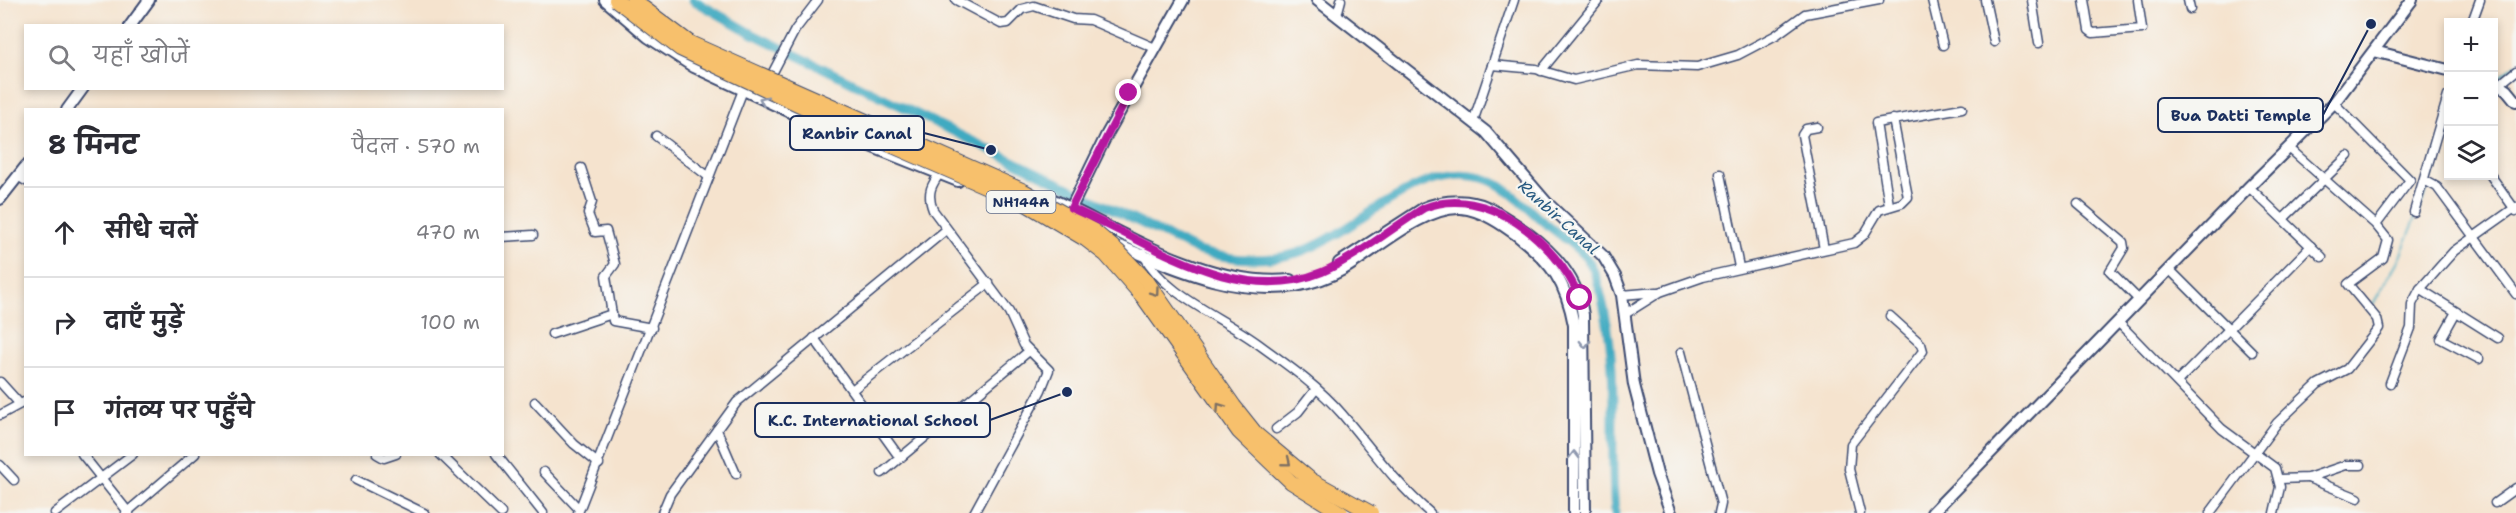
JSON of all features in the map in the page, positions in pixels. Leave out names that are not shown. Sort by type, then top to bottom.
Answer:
[{"type":"highway","name":"NH144A","points":[[616,0],[680,49],[819,114],[1026,204],[1085,239],[1106,255],[1143,297],[1239,432],[1291,482],[1341,513]]},
{"type":"highway","name":"NH144A","points":[[633,0],[690,43],[1024,191],[1093,230],[1119,252],[1147,281],[1234,406],[1257,435],[1311,480],[1371,513]]},
{"type":"street","points":[[131,24],[149,0]]},
{"type":"street","points":[[605,0],[668,52],[825,128],[1144,256],[1227,284],[1278,288],[1318,280],[1340,271],[1439,211],[1467,209],[1496,221],[1528,244],[1551,266],[1565,287],[1571,308],[1574,325],[1574,513]]},
{"type":"street","points":[[645,0],[673,26],[693,39],[752,65],[774,70],[1135,240],[1226,276],[1247,280],[1293,279],[1310,276],[1337,264],[1433,205],[1467,201],[1491,209],[1534,237],[1555,256],[1580,298],[1585,330],[1584,513]]},
{"type":"street","points":[[774,70],[795,30],[818,0]]},
{"type":"street","points":[[956,0],[1001,24],[1008,23],[1028,3],[1073,19],[1090,20],[1155,48]]},
{"type":"street","points":[[1071,208],[1087,174],[1183,0]]},
{"type":"street","points":[[1317,0],[1486,132],[1546,202],[1596,248],[1615,276],[1622,295],[1634,385],[1657,474],[1671,513]]},
{"type":"street","points":[[1337,15],[1341,0]]},
{"type":"street","points":[[1473,122],[1514,0]]},
{"type":"street","points":[[1541,71],[1599,0]]},
{"type":"street","points":[[1492,65],[1541,71],[1574,80],[1638,65],[1698,68],[1738,55],[1776,35],[1805,14],[1878,0]]},
{"type":"street","points":[[1932,0],[1943,45]]},
{"type":"street","points":[[1985,0],[1994,42]]},
{"type":"street","points":[[2032,0],[2038,43]]},
{"type":"street","points":[[2084,0],[2089,30],[2093,33],[2142,29],[2138,0]]},
{"type":"street","points":[[1932,513],[2249,187],[2334,103],[2412,0]]},
{"type":"street","points":[[2470,0],[2480,2],[2474,18]]},
{"type":"street","points":[[2374,51],[2444,69]]},
{"type":"street","points":[[544,472],[578,511],[599,464],[752,65]]},
{"type":"street","points":[[2498,82],[2516,71]]},
{"type":"street","points":[[2498,84],[2516,100]]},
{"type":"street","points":[[68,108],[82,90]]},
{"type":"street","points":[[2334,103],[2410,180],[2376,225]]},
{"type":"street","points":[[1888,206],[1875,124],[1880,121],[1962,108]]},
{"type":"street","points":[[1622,295],[1660,292],[1739,267],[1861,239],[1874,214],[1888,206],[1902,203],[1909,194],[1893,119]]},
{"type":"street","points":[[2414,212],[2428,181],[2444,126]]},
{"type":"street","points":[[1817,127],[1806,129],[1802,135],[1824,249]]},
{"type":"street","points":[[656,135],[709,177]]},
{"type":"street","points":[[2210,513],[2277,423],[2312,390],[2354,363],[2378,332],[2379,323],[2348,284],[2386,254],[2388,240],[2376,225],[2289,148]]},
{"type":"street","points":[[952,154],[932,184],[929,198],[946,230],[989,283],[1009,312],[1029,351],[1047,368],[1048,377],[974,513]]},
{"type":"street","points":[[2283,219],[2348,156]]},
{"type":"street","points":[[581,168],[592,202],[588,214],[595,232],[606,231],[615,264],[606,276],[615,323],[652,328]]},
{"type":"street","points":[[1720,174],[1739,267]]},
{"type":"street","points":[[0,199],[22,179]]},
{"type":"street","points":[[2390,383],[2411,328],[2412,304],[2420,289],[2447,257],[2515,209],[2494,180]]},
{"type":"street","points":[[2428,181],[2516,294]]},
{"type":"street","points":[[2249,187],[2322,256]]},
{"type":"street","points":[[2078,204],[2123,242],[2124,248],[2110,272],[2139,300]]},
{"type":"street","points":[[662,513],[670,494],[745,394],[946,230]]},
{"type":"street","points":[[504,237],[533,235]]},
{"type":"street","points":[[1135,240],[1154,273],[1181,294],[1250,338],[1316,389],[1341,413],[1378,459],[1430,513]]},
{"type":"street","points":[[2177,382],[2311,246]]},
{"type":"street","points":[[2169,269],[2252,352]]},
{"type":"street","points":[[852,390],[989,283]]},
{"type":"street","points":[[2420,289],[2498,338]]},
{"type":"street","points":[[1625,314],[1660,292]]},
{"type":"street","points":[[2456,312],[2441,339],[2479,359]]},
{"type":"street","points":[[552,334],[612,314]]},
{"type":"street","points":[[1860,513],[1849,469],[1851,444],[1923,351],[1921,344],[1890,316]]},
{"type":"street","points":[[2118,322],[2222,429],[2270,463],[2279,479],[2274,513]]},
{"type":"street","points":[[814,338],[900,459]]},
{"type":"street","points":[[882,473],[1029,351]]},
{"type":"street","points":[[1681,352],[1721,504],[1719,513]]},
{"type":"street","points":[[0,382],[22,402],[0,416]]},
{"type":"street","points":[[1276,429],[1298,412],[1316,389]]},
{"type":"street","points":[[535,402],[574,444],[599,464]]},
{"type":"street","points":[[717,430],[736,474]]},
{"type":"street","points":[[84,456],[126,511],[193,456]]},
{"type":"street","points":[[56,513],[130,456]]},
{"type":"street","points":[[442,456],[501,513]]},
{"type":"street","points":[[498,456],[543,513]]},
{"type":"street","points":[[0,465],[14,480]]},
{"type":"street","points":[[2279,479],[2308,478],[2346,465],[2361,465]]},
{"type":"street","points":[[2308,478],[2358,498]]},
{"type":"street","points":[[356,480],[424,513]]},
{"type":"street","points":[[2495,503],[2516,488]]},
{"type":"waterway","name":"Ranbir Canal","points":[[693,0],[753,34],[1198,251],[1210,254],[1260,259],[1297,253],[1319,244],[1410,189],[1434,180],[1458,175],[1482,178],[1498,185],[1568,241],[1588,260],[1596,276],[1605,313],[1612,362],[1615,513]]},
{"type":"waterway","points":[[2498,79],[2516,65]]},
{"type":"waterway","points":[[2431,180],[2436,155],[2444,143]]},
{"type":"waterway","points":[[2373,304],[2400,257],[2429,185]]},
{"type":"place","name":"Bua Datti Temple","points":[[2371,24]]},
{"type":"place","name":"Ranbir Canal","points":[[991,150]]},
{"type":"place","name":"K.C. International School","points":[[1067,392]]},
{"type":"route","points":[[1129,93],[1071,208],[1135,240],[1226,276],[1247,280],[1293,279],[1324,271],[1345,260],[1424,208],[1440,203],[1473,202],[1491,209],[1547,248],[1569,276],[1580,298]]}]
